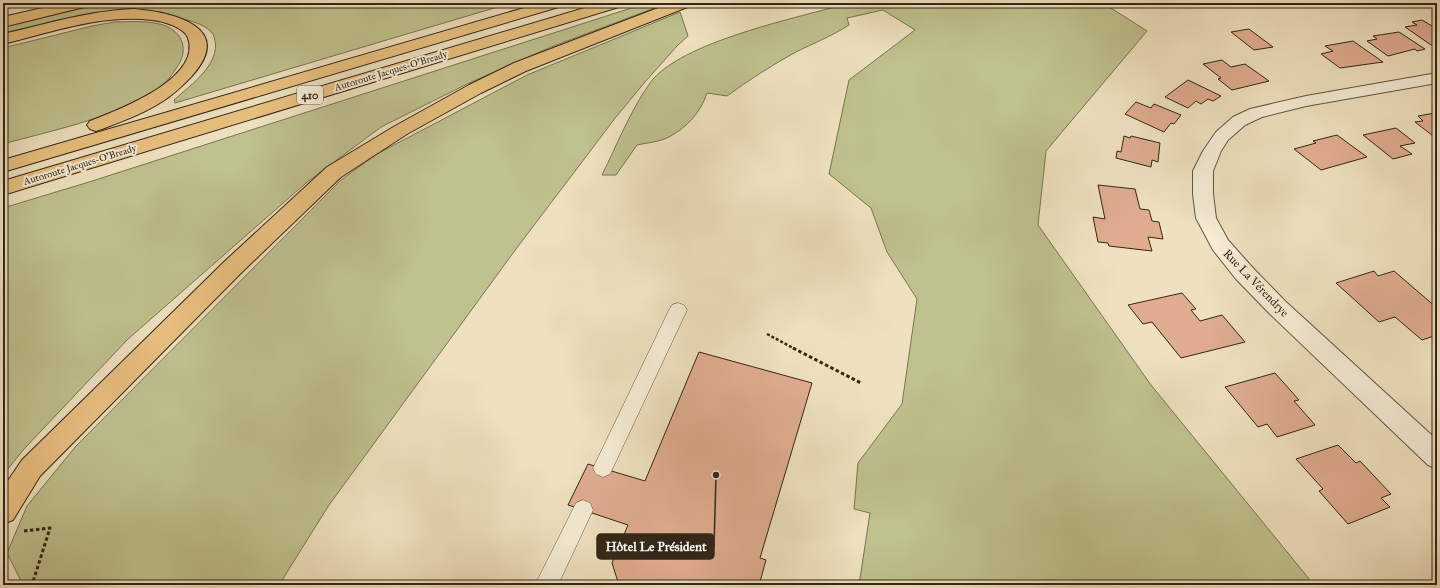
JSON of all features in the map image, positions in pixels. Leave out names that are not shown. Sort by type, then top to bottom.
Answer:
[{"type":"highway","points":[[3,22],[83,3]]},
{"type":"highway","name":"Autoroute Jacques-O'Bready","points":[[3,166],[557,3]]},
{"type":"highway","name":"Autoroute Jacques-O'Bready","points":[[3,188],[617,3]]},
{"type":"highway","points":[[3,511],[30,468],[233,267],[334,172],[401,130],[475,89],[544,57],[685,3]]},
{"type":"highway","points":[[3,40],[98,17],[122,14],[153,15],[179,22],[195,35],[199,49],[195,62],[176,85],[154,100],[108,121],[3,162]]},
{"type":"street","name":"Rue La Vérendrye","points":[[1437,78],[1306,101],[1256,113],[1239,121],[1222,136],[1212,151],[1203,171],[1203,194],[1206,218],[1220,245],[1244,273],[1277,307],[1437,457]]},
{"type":"lane","points":[[602,468],[678,310]]},
{"type":"lane","points":[[546,585],[583,510]]},
{"type":"path","points":[[767,334],[861,383]]},
{"type":"path","points":[[19,531],[50,528],[32,585]]},
{"type":"green space","points":[[117,3],[511,3],[175,103],[174,100],[205,71],[211,63],[216,44],[213,34],[199,24],[176,18],[147,16],[115,17],[51,24],[3,33],[3,27],[78,9]]},
{"type":"green space","points":[[647,3],[668,3],[551,47],[467,84],[381,127],[306,183],[128,339],[24,449],[3,475],[3,208],[89,182]]},
{"type":"green space","points":[[850,3],[1103,3],[1147,31],[1046,151],[1038,225],[1151,385],[1314,585],[859,585],[870,513],[854,509],[858,463],[902,404],[917,299],[887,252],[871,208],[829,174],[849,80],[915,30],[883,10],[847,18],[849,25],[778,62],[727,96],[707,93],[701,107],[692,120],[680,130],[667,138],[637,145],[616,175],[602,175],[636,105],[650,83],[665,68],[686,55],[713,43],[772,24]]},
{"type":"green space","points":[[680,12],[688,36],[677,46],[645,82],[616,117],[516,249],[329,505],[279,585],[23,585],[7,553],[27,506],[76,446],[341,180],[375,155],[527,75]]},
{"type":"green space","points":[[114,22],[152,23],[171,28],[177,34],[183,45],[182,58],[167,81],[162,86],[144,97],[110,113],[75,125],[3,144],[3,48]]},
{"type":"building","points":[[1422,20],[1437,29],[1437,43],[1431,45],[1405,27],[1417,25],[1412,22]]},
{"type":"building","points":[[1249,29],[1273,47],[1254,50],[1231,32]]},
{"type":"building","points":[[1399,32],[1425,49],[1417,51],[1415,49],[1388,56],[1367,41],[1377,39],[1373,36]]},
{"type":"building","points":[[1353,41],[1383,62],[1340,68],[1321,54],[1333,51],[1325,46]]},
{"type":"building","points":[[1222,60],[1231,67],[1245,64],[1269,81],[1232,90],[1218,79],[1221,78],[1203,64]]},
{"type":"building","points":[[1188,80],[1221,96],[1213,101],[1208,99],[1201,104],[1196,101],[1188,108],[1165,97]]},
{"type":"building","points":[[1136,102],[1151,108],[1154,104],[1181,115],[1174,124],[1171,123],[1164,132],[1125,114]]},
{"type":"building","points":[[1435,113],[1437,115],[1437,139],[1415,122],[1423,121],[1418,116]]},
{"type":"building","points":[[1396,128],[1415,143],[1400,146],[1412,154],[1393,159],[1363,135]]},
{"type":"building","points":[[1337,135],[1367,157],[1321,170],[1294,149],[1316,143],[1313,141]]},
{"type":"building","points":[[1124,136],[1130,138],[1131,136],[1160,143],[1158,162],[1152,160],[1151,167],[1116,158],[1117,151],[1121,152]]},
{"type":"building","points":[[1098,185],[1135,189],[1140,209],[1149,210],[1152,221],[1159,222],[1163,239],[1148,237],[1152,251],[1109,246],[1108,243],[1098,242],[1093,217],[1105,219]]},
{"type":"building","points":[[1374,271],[1378,276],[1394,271],[1437,308],[1437,335],[1422,340],[1395,317],[1379,322],[1336,283]]},
{"type":"building","points":[[1182,293],[1196,309],[1191,310],[1200,321],[1222,315],[1245,342],[1181,358],[1152,322],[1143,324],[1128,305]]},
{"type":"building","points":[[699,352],[812,383],[760,558],[766,560],[759,585],[619,585],[612,563],[628,525],[568,505],[588,464],[645,481]]},
{"type":"building","points":[[1275,373],[1299,400],[1294,401],[1315,425],[1277,437],[1267,424],[1258,427],[1225,387]]},
{"type":"building","points":[[1338,445],[1356,463],[1360,461],[1391,494],[1381,498],[1390,507],[1348,524],[1319,491],[1323,489],[1296,459]]},
{"type":"place","name":"Hôtel Le Président","points":[[716,475]]}]
